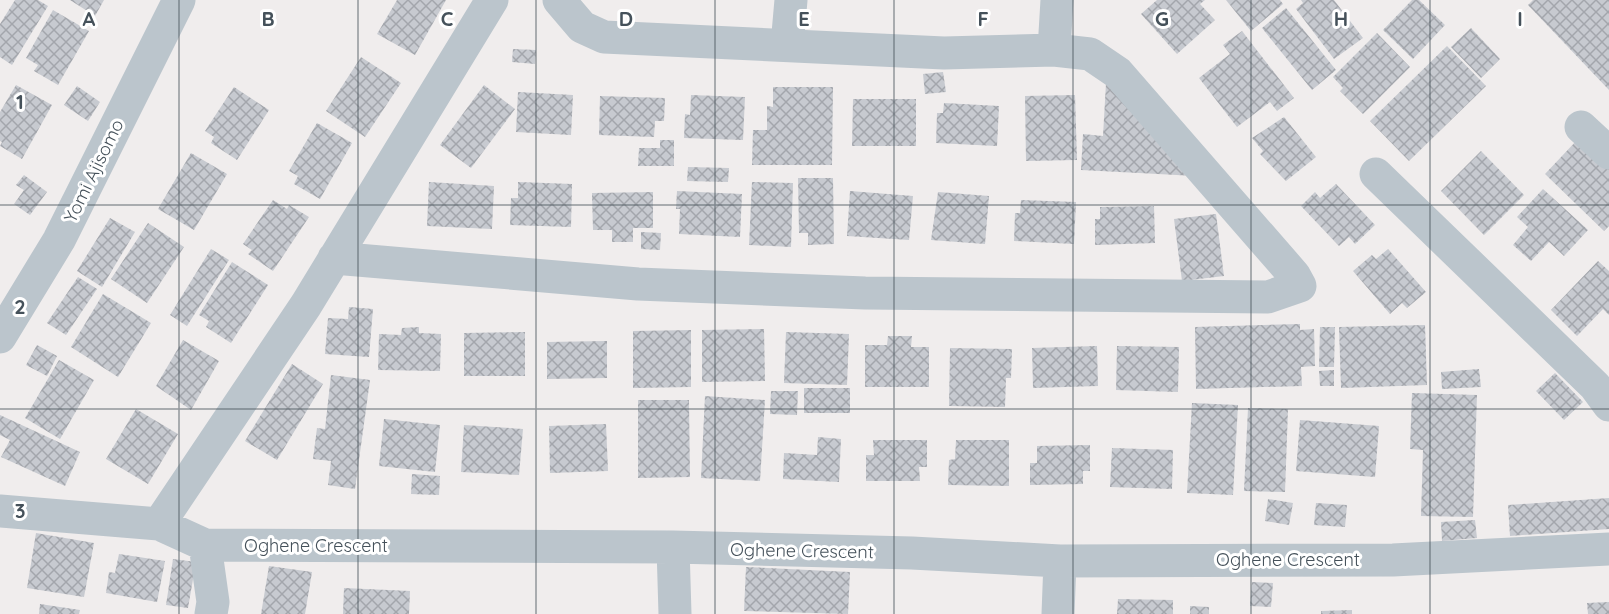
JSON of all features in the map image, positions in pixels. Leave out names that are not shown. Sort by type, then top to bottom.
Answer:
[{"type":"street","name":"Yomi Ajisomo","points":[[0,337],[59,240],[179,0]]},
{"type":"street","points":[[159,524],[334,258],[492,0]]},
{"type":"street","points":[[334,258],[639,284],[865,293],[1268,297],[1300,286],[1294,275],[1118,73],[1090,54],[1054,50],[944,53],[604,37],[582,27],[559,0]]},
{"type":"street","points":[[787,45],[791,0]]},
{"type":"street","points":[[1054,50],[1057,0]]},
{"type":"street","points":[[1581,127],[1609,153]]},
{"type":"street","points":[[1376,174],[1604,388]]},
{"type":"street","name":"Oghene Crescent","points":[[0,511],[159,524],[205,545],[673,548],[912,554],[1060,561],[1394,560],[1609,549]]},
{"type":"street","points":[[205,545],[213,602],[211,614]]},
{"type":"street","points":[[673,548],[675,614]]},
{"type":"street","points":[[1058,614],[1060,561]]},
{"type":"building","points":[[15,0],[38,0],[48,6],[12,65],[0,57],[0,24]]},
{"type":"building","points":[[70,0],[104,0],[95,16]]},
{"type":"building","points":[[397,0],[446,0],[415,55],[377,34]]},
{"type":"building","points":[[1157,0],[1205,0],[1200,4],[1215,20],[1177,54],[1141,14]]},
{"type":"building","points":[[1226,0],[1280,0],[1283,4],[1251,31]]},
{"type":"building","points":[[1301,0],[1334,0],[1363,38],[1334,59],[1296,9],[1303,3]]},
{"type":"building","points":[[1412,0],[1419,0],[1445,25],[1413,59],[1383,30]]},
{"type":"building","points":[[1533,0],[1609,0],[1609,90],[1528,5]]},
{"type":"building","points":[[1286,8],[1336,70],[1312,90],[1262,28]]},
{"type":"building","points":[[53,10],[89,31],[58,85],[34,71],[38,65],[26,58]]},
{"type":"building","points":[[1471,28],[1500,59],[1481,78],[1451,47]]},
{"type":"building","points":[[1242,31],[1294,98],[1277,111],[1270,102],[1237,127],[1199,78],[1230,54],[1223,45]]},
{"type":"building","points":[[1377,33],[1410,67],[1363,114],[1340,91],[1343,88],[1333,77]]},
{"type":"building","points":[[1447,46],[1486,86],[1409,161],[1370,121]]},
{"type":"building","points":[[513,49],[536,50],[535,64],[512,62]]},
{"type":"building","points":[[361,57],[401,83],[365,137],[326,111]]},
{"type":"building","points":[[943,72],[946,92],[925,94],[923,74]]},
{"type":"building","points":[[1106,83],[1196,176],[1081,170],[1083,134],[1103,136]]},
{"type":"building","points":[[16,85],[52,105],[22,159],[0,146],[2,142],[0,141],[0,112]]},
{"type":"building","points":[[484,85],[515,109],[471,168],[440,145]]},
{"type":"building","points":[[77,86],[100,102],[88,121],[64,105]]},
{"type":"building","points":[[234,87],[269,110],[237,160],[211,143],[214,137],[205,131]]},
{"type":"building","points":[[773,87],[833,87],[832,165],[752,165],[753,130],[767,130],[767,106],[773,107]]},
{"type":"building","points":[[518,92],[573,95],[571,135],[516,132]]},
{"type":"building","points":[[691,95],[745,97],[743,140],[684,138],[685,114],[690,115]]},
{"type":"building","points":[[1075,95],[1077,160],[1026,161],[1025,96]]},
{"type":"building","points":[[600,96],[665,98],[664,121],[655,121],[654,137],[599,135]]},
{"type":"building","points":[[853,99],[916,99],[916,146],[852,146]]},
{"type":"building","points":[[944,103],[999,106],[997,146],[936,143],[937,113],[943,113]]},
{"type":"building","points":[[1284,117],[1316,157],[1286,181],[1260,154],[1263,151],[1252,138]]},
{"type":"building","points":[[317,123],[352,143],[320,199],[294,184],[298,176],[289,171]]},
{"type":"building","points":[[1579,138],[1609,166],[1609,226],[1604,231],[1545,174]]},
{"type":"building","points":[[660,140],[674,140],[674,166],[638,166],[639,148],[660,148]]},
{"type":"building","points":[[1481,151],[1524,195],[1484,235],[1441,191]]},
{"type":"building","points":[[191,153],[227,174],[194,230],[158,209]]},
{"type":"building","points":[[688,167],[729,168],[728,182],[687,181]]},
{"type":"building","points":[[24,175],[47,192],[30,215],[14,204],[24,190],[16,185]]},
{"type":"building","points":[[798,178],[833,178],[834,244],[808,245],[808,233],[799,233]]},
{"type":"building","points":[[429,182],[494,186],[492,229],[427,226]]},
{"type":"building","points":[[518,182],[572,184],[571,227],[510,225],[511,198],[518,198]]},
{"type":"building","points":[[752,182],[793,183],[791,247],[749,245]]},
{"type":"building","points":[[1336,184],[1375,225],[1355,244],[1349,237],[1339,246],[1301,206],[1315,192],[1320,198]]},
{"type":"building","points":[[1543,189],[1588,230],[1564,256],[1549,242],[1531,261],[1513,245],[1528,227],[1517,217]]},
{"type":"building","points":[[677,191],[742,194],[740,237],[679,234],[680,209],[676,209]]},
{"type":"building","points":[[850,191],[913,196],[909,240],[847,236]]},
{"type":"building","points":[[653,192],[653,228],[633,228],[633,242],[612,242],[612,230],[593,230],[592,193]]},
{"type":"building","points":[[938,192],[989,196],[985,244],[931,240]]},
{"type":"building","points":[[273,200],[287,209],[289,205],[309,217],[273,271],[248,254],[252,250],[243,244]]},
{"type":"building","points":[[1021,200],[1076,202],[1074,244],[1014,241],[1015,213],[1020,213]]},
{"type":"building","points":[[1154,206],[1155,243],[1095,245],[1095,219],[1100,219],[1100,207]]},
{"type":"building","points":[[1216,214],[1224,276],[1182,281],[1174,219]]},
{"type":"building","points":[[110,218],[135,232],[102,287],[77,271]]},
{"type":"building","points":[[148,223],[184,247],[147,303],[111,279]]},
{"type":"building","points":[[641,232],[661,233],[660,250],[641,249]]},
{"type":"building","points":[[211,249],[229,260],[187,326],[170,315]]},
{"type":"building","points":[[1388,249],[1426,292],[1407,308],[1402,303],[1390,314],[1353,271],[1372,255],[1376,259]]},
{"type":"building","points":[[1598,261],[1609,271],[1609,315],[1603,309],[1577,336],[1551,310]]},
{"type":"building","points":[[232,262],[268,285],[231,343],[206,327],[209,321],[199,315]]},
{"type":"building","points":[[78,277],[97,289],[66,335],[47,323]]},
{"type":"building","points":[[103,294],[151,323],[118,377],[71,347]]},
{"type":"building","points":[[349,307],[373,309],[369,357],[325,354],[328,318],[348,319]]},
{"type":"building","points":[[1300,324],[1300,330],[1314,329],[1315,366],[1301,367],[1302,386],[1196,389],[1195,327]]},
{"type":"building","points":[[1425,325],[1427,385],[1341,388],[1339,327]]},
{"type":"building","points":[[419,327],[419,333],[441,334],[440,371],[378,370],[379,334],[401,335],[402,328]]},
{"type":"building","points":[[1320,327],[1335,327],[1334,367],[1319,367]]},
{"type":"building","points":[[764,329],[765,381],[702,382],[702,330]]},
{"type":"building","points":[[691,330],[691,387],[633,388],[633,331]]},
{"type":"building","points":[[525,332],[525,376],[464,376],[464,333]]},
{"type":"building","points":[[786,332],[849,334],[847,385],[784,383]]},
{"type":"building","points":[[888,336],[912,336],[911,347],[929,347],[929,387],[865,387],[865,345],[887,345]]},
{"type":"building","points":[[183,340],[219,361],[191,410],[156,386]]},
{"type":"building","points":[[607,341],[607,378],[547,379],[547,342]]},
{"type":"building","points":[[37,345],[57,356],[47,376],[26,365]]},
{"type":"building","points":[[1097,346],[1098,386],[1033,388],[1032,348]]},
{"type":"building","points":[[1117,346],[1179,347],[1178,392],[1116,390]]},
{"type":"building","points":[[950,348],[1012,349],[1011,378],[1006,378],[1005,407],[949,406]]},
{"type":"building","points":[[59,360],[94,380],[60,439],[25,418]]},
{"type":"building","points":[[292,364],[323,384],[277,460],[245,441]]},
{"type":"building","points":[[1479,369],[1481,387],[1442,389],[1441,372]]},
{"type":"building","points":[[1334,370],[1334,386],[1320,386],[1319,371]]},
{"type":"building","points":[[1555,373],[1583,402],[1564,420],[1536,391]]},
{"type":"building","points":[[331,375],[370,380],[355,489],[328,485],[331,461],[313,459],[317,428],[325,429]]},
{"type":"building","points":[[804,388],[850,388],[850,413],[804,413]]},
{"type":"building","points":[[771,391],[798,391],[797,415],[770,414]]},
{"type":"building","points":[[1412,393],[1477,395],[1473,517],[1421,516],[1423,450],[1410,449]]},
{"type":"building","points":[[705,396],[765,400],[760,481],[701,478]]},
{"type":"building","points":[[638,400],[689,400],[690,477],[638,478]]},
{"type":"building","points":[[1192,403],[1238,405],[1233,495],[1187,493]]},
{"type":"building","points":[[1248,408],[1288,409],[1285,492],[1244,491]]},
{"type":"building","points":[[136,409],[178,434],[148,484],[106,459]]},
{"type":"building","points":[[0,415],[80,452],[65,486],[1,457],[10,440],[0,435]]},
{"type":"building","points":[[384,419],[440,425],[435,472],[379,466]]},
{"type":"building","points":[[1300,420],[1379,426],[1375,477],[1296,471]]},
{"type":"building","points":[[606,424],[608,471],[550,473],[549,426]]},
{"type":"building","points":[[464,425],[523,429],[519,475],[461,472]]},
{"type":"building","points":[[818,437],[841,439],[839,482],[783,479],[784,453],[817,455]]},
{"type":"building","points":[[873,440],[927,440],[927,467],[919,467],[920,481],[866,481],[866,455],[874,455]]},
{"type":"building","points":[[956,440],[1009,440],[1009,486],[948,485],[949,460],[955,459]]},
{"type":"building","points":[[1090,445],[1090,471],[1083,471],[1083,484],[1030,485],[1030,463],[1037,463],[1037,446]]},
{"type":"building","points":[[1112,448],[1173,450],[1172,489],[1110,487]]},
{"type":"building","points":[[412,474],[440,476],[439,495],[411,494]]},
{"type":"building","points":[[1609,498],[1609,529],[1510,536],[1508,505]]},
{"type":"building","points":[[1268,499],[1293,503],[1289,525],[1265,521]]},
{"type":"building","points":[[1316,503],[1347,505],[1345,527],[1314,525]]},
{"type":"building","points":[[1475,520],[1477,538],[1442,541],[1441,522]]},
{"type":"building","points":[[36,533],[94,543],[84,597],[27,588]]},
{"type":"building","points":[[119,554],[165,561],[157,602],[106,593],[109,572],[115,573]]},
{"type":"building","points":[[173,559],[196,562],[188,608],[166,605]]},
{"type":"building","points":[[269,566],[312,572],[305,614],[261,614]]},
{"type":"building","points":[[746,567],[850,572],[848,614],[744,611]]},
{"type":"building","points":[[1252,582],[1273,583],[1271,607],[1250,606]]},
{"type":"building","points":[[344,588],[410,591],[409,614],[343,614]]},
{"type":"building","points":[[1118,599],[1173,600],[1173,614],[1117,614]]},
{"type":"building","points":[[1609,602],[1609,614],[1588,614],[1587,603]]},
{"type":"building","points":[[40,604],[80,610],[79,614],[39,614]]},
{"type":"building","points":[[1190,606],[1209,607],[1209,614],[1190,614]]},
{"type":"building","points":[[1352,610],[1352,614],[1321,614],[1321,611]]}]
